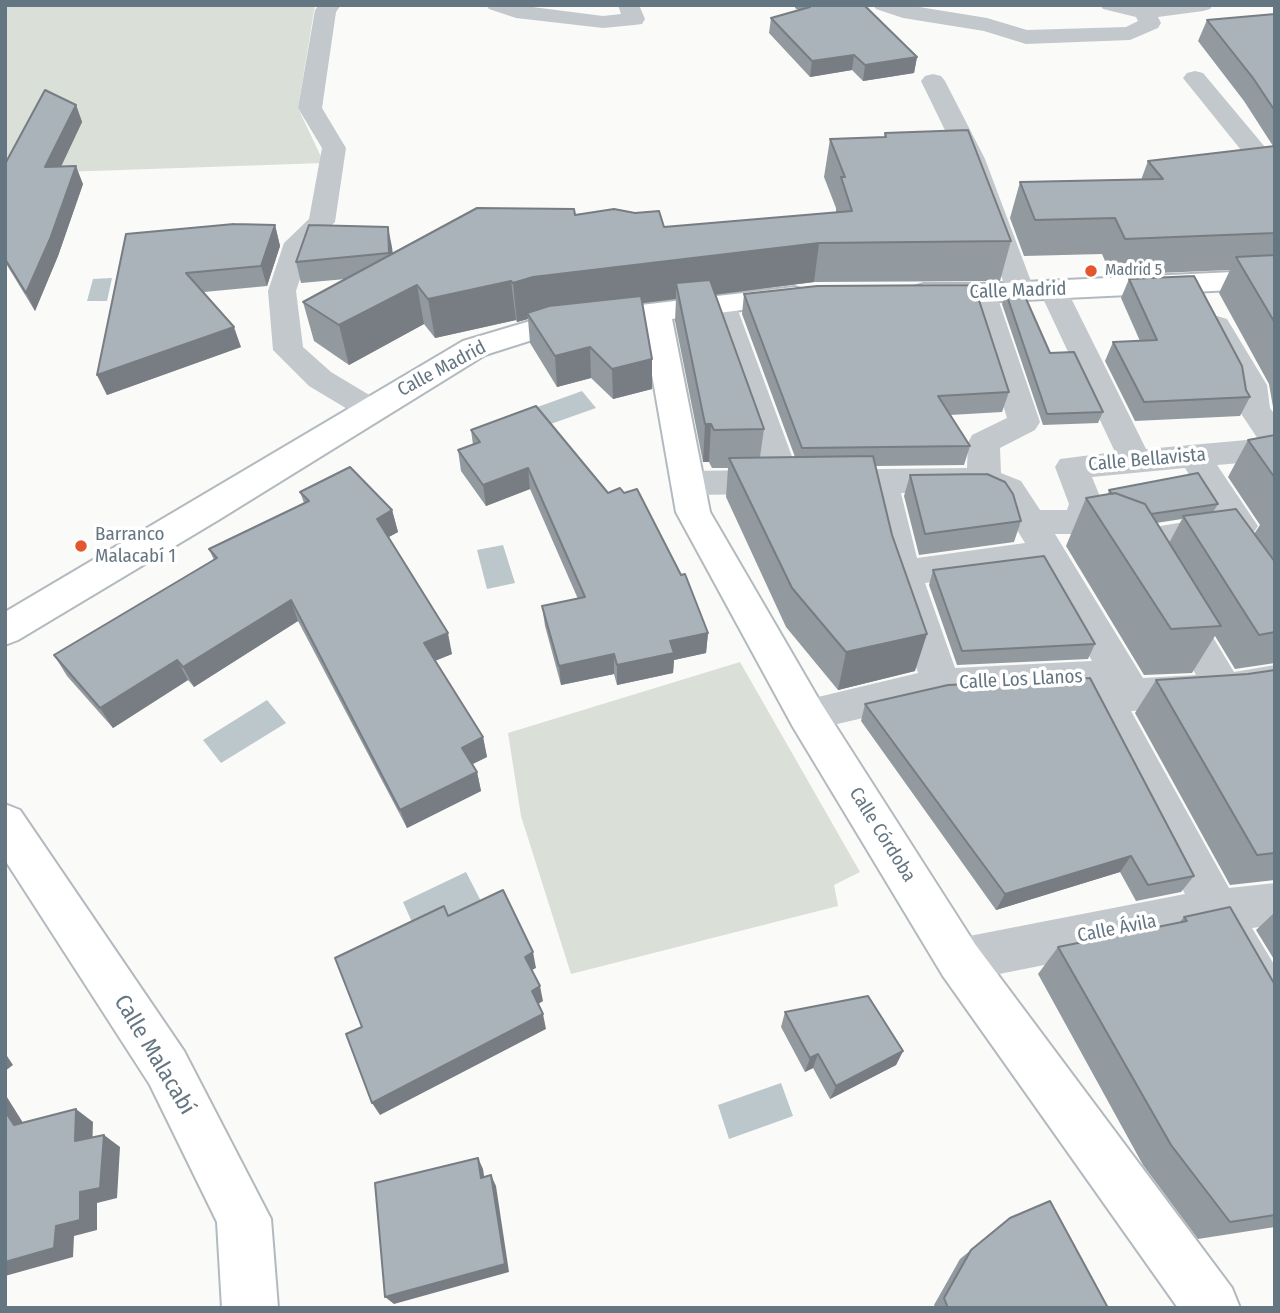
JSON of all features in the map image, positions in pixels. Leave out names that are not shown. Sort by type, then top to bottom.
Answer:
[{"type":"street","points":[[331,5],[326,10],[310,108],[334,148],[322,222],[298,243],[282,291],[288,350],[320,379],[370,408]]},
{"type":"street","points":[[496,5],[516,12],[564,20],[603,22],[631,12]]},
{"type":"street","points":[[883,5],[911,13],[987,25],[1027,37],[1130,33],[1150,23],[1144,8]]},
{"type":"street","points":[[1110,5],[1144,8],[1203,5]]},
{"type":"street","points":[[1195,78],[1275,176]]},
{"type":"street","points":[[933,81],[972,159],[1021,292]]},
{"type":"street","name":"Calle Madrid","points":[[898,293],[1021,292],[1275,279]]},
{"type":"street","points":[[1196,283],[1251,386],[1254,409],[1272,451]]},
{"type":"street","points":[[1053,290],[1136,462]]},
{"type":"street","name":"Calle Madrid","points":[[5,630],[208,510],[370,408],[474,348],[547,325],[828,293]]},
{"type":"street","points":[[982,293],[1024,422],[984,443],[984,480]]},
{"type":"street","points":[[721,305],[784,482]]},
{"type":"street","name":"Calle Córdoba","points":[[656,313],[693,512],[807,715],[959,960],[1212,1308]]},
{"type":"street","name":"Calle Bellavista","points":[[1030,522],[1080,522],[1086,504],[1072,467],[1272,451]]},
{"type":"street","points":[[1149,562],[1226,529],[1240,526],[1194,456]]},
{"type":"street","points":[[687,483],[984,480],[1009,489],[1132,695]]},
{"type":"street","points":[[881,481],[903,573],[941,684]]},
{"type":"street","points":[[1086,504],[1102,529],[1149,562],[1224,689]]},
{"type":"street","points":[[1226,529],[1251,563]]},
{"type":"street","points":[[903,573],[1048,553]]},
{"type":"street","points":[[1093,677],[1217,912],[1275,1012]]},
{"type":"street","name":"Calle Los Llanos","points":[[807,715],[941,684],[1093,677],[1132,695],[1224,689],[1275,681]]},
{"type":"street","name":"Calle Malacabí","points":[[5,823],[167,1068],[244,1219],[250,1308]]},
{"type":"street","name":"Calle Ávila","points":[[959,960],[1217,912],[1275,904]]},
{"type":"shaded area","points":[[315,5],[298,108],[324,163],[5,174],[5,7]]},
{"type":"shaded area","points":[[112,278],[107,301],[87,301],[93,279]]},
{"type":"shaded area","points":[[582,391],[596,408],[545,426],[532,409]]},
{"type":"shaded area","points":[[503,545],[515,583],[487,589],[477,550]]},
{"type":"shaded area","points":[[740,662],[860,872],[834,885],[838,906],[571,974],[521,816],[508,733]]},
{"type":"shaded area","points":[[267,700],[286,723],[221,763],[203,740]]},
{"type":"shaded area","points":[[466,872],[484,907],[419,938],[403,902]]},
{"type":"shaded area","points":[[781,1083],[793,1116],[729,1139],[718,1105]]},
{"type":"building","points":[[809,5],[864,5],[917,57],[865,65],[854,55],[812,61],[771,18],[810,7]]},
{"type":"building","points":[[1275,14],[1275,111],[1253,78],[1207,20]]},
{"type":"building","points":[[45,90],[76,105],[45,167],[76,166],[50,239],[26,293],[5,259],[5,164]]},
{"type":"building","points":[[968,130],[1011,241],[819,243],[533,277],[428,299],[417,285],[339,325],[303,302],[477,208],[574,209],[575,215],[614,209],[635,213],[659,211],[664,227],[852,211],[841,177],[845,177],[830,139],[886,137],[885,133]]},
{"type":"building","points":[[1275,146],[1275,233],[1125,239],[1115,218],[1035,220],[1020,182],[1163,179],[1148,161]]},
{"type":"building","points":[[234,224],[275,225],[261,266],[186,273],[234,327],[97,375],[126,234]]},
{"type":"building","points":[[309,225],[388,227],[389,253],[296,262]]},
{"type":"building","points":[[1275,255],[1275,323],[1236,257]]},
{"type":"building","points":[[1194,276],[1242,366],[1246,390],[1250,397],[1144,402],[1113,342],[1157,340],[1129,279]]},
{"type":"building","points":[[710,280],[764,429],[714,430],[711,424],[705,424],[676,283]]},
{"type":"building","points":[[974,285],[1009,392],[938,396],[970,446],[802,448],[744,294],[817,286]]},
{"type":"building","points":[[1023,292],[1050,353],[1074,352],[1103,412],[1047,414],[1006,293]]},
{"type":"building","points":[[641,296],[652,359],[612,369],[590,347],[555,356],[527,313],[549,306]]},
{"type":"building","points":[[536,406],[608,493],[620,488],[624,493],[637,489],[681,575],[685,574],[708,633],[670,641],[674,653],[617,665],[614,654],[559,666],[542,606],[585,597],[528,468],[483,485],[458,450],[480,442],[471,430]]},
{"type":"building","points":[[1275,435],[1275,478],[1248,440]]},
{"type":"building","points":[[873,456],[892,535],[927,634],[846,652],[792,588],[729,458]]},
{"type":"building","points":[[350,467],[392,510],[377,519],[448,633],[424,643],[483,737],[462,748],[477,772],[400,810],[291,600],[183,667],[177,660],[100,708],[54,655],[217,558],[209,549],[309,501],[300,492]]},
{"type":"building","points":[[1198,473],[1218,504],[1151,514],[1145,504],[1112,494],[1109,490]]},
{"type":"building","points":[[987,474],[1005,482],[1013,494],[1021,521],[925,534],[910,475]]},
{"type":"building","points":[[1115,493],[1145,504],[1221,626],[1171,629],[1086,498]]},
{"type":"building","points":[[1236,509],[1275,562],[1275,632],[1259,635],[1183,516]]},
{"type":"building","points":[[1044,556],[1095,644],[962,651],[933,570]]},
{"type":"building","points":[[1275,670],[1275,853],[1257,855],[1156,680]]},
{"type":"building","points":[[1090,678],[1194,876],[1148,885],[1131,856],[1005,894],[865,704],[948,685]]},
{"type":"building","points":[[503,890],[533,952],[525,957],[540,986],[532,991],[543,1014],[372,1103],[346,1034],[362,1027],[335,958],[444,906],[448,916]]},
{"type":"building","points":[[1230,907],[1275,985],[1275,1215],[1230,1222],[1171,1145],[1058,947],[1187,921],[1184,917]]},
{"type":"building","points":[[868,996],[903,1051],[836,1086],[818,1054],[810,1058],[785,1012]]},
{"type":"building","points":[[76,1109],[75,1141],[104,1135],[100,1188],[80,1192],[80,1220],[56,1226],[54,1248],[5,1262],[5,1111],[14,1125]]},
{"type":"building","points":[[478,1158],[481,1178],[491,1175],[505,1264],[385,1297],[375,1183]]},
{"type":"building","points":[[1050,1201],[1108,1308],[948,1308],[944,1298],[971,1250],[1010,1218]]},
{"type":"place","name":"Madrid 5","points":[[1091,271]]},
{"type":"place","name":"Barranco Malacabí 1","points":[[81,546]]}]
